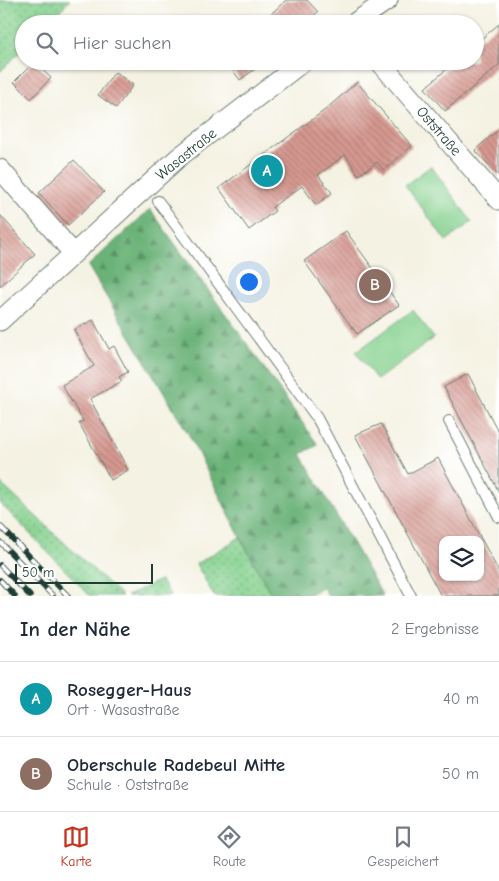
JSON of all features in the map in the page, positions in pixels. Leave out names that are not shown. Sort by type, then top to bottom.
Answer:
[{"type":"street","points":[[356,15],[364,0]]},
{"type":"street","points":[[366,15],[388,0]]},
{"type":"street","name":"Wasastraße","points":[[0,321],[179,157],[292,70]]},
{"type":"street","name":"Oststraße","points":[[387,70],[499,200]]},
{"type":"street","points":[[0,169],[73,253]]},
{"type":"lane","points":[[158,201],[317,418],[411,596]]},
{"type":"lane","points":[[449,421],[499,517]]},
{"type":"green space","points":[[0,0],[70,0],[56,15],[15,15],[15,57],[0,72]]},
{"type":"green space","points":[[431,166],[472,222],[446,241],[405,185]]},
{"type":"green space","points":[[150,209],[318,445],[301,454],[383,596],[328,596],[323,587],[306,596],[272,596],[189,435],[88,266]]},
{"type":"green space","points":[[413,310],[434,338],[377,380],[356,352]]},
{"type":"green space","points":[[0,483],[122,596],[90,596],[0,503]]},
{"type":"green space","points":[[240,537],[272,596],[214,596],[196,564]]},
{"type":"green space","points":[[160,580],[171,596],[127,596]]},
{"type":"building","points":[[286,0],[307,0],[318,12],[315,15],[270,15]]},
{"type":"building","points":[[499,24],[499,65],[445,111],[425,88],[446,70],[484,70],[484,36]]},
{"type":"building","points":[[26,70],[42,70],[51,78],[31,99],[14,82]]},
{"type":"building","points":[[233,70],[254,70],[240,80]]},
{"type":"building","points":[[115,72],[133,85],[116,108],[98,95]]},
{"type":"building","points":[[357,82],[412,146],[384,170],[377,162],[359,175],[345,155],[318,175],[332,193],[316,205],[302,186],[272,207],[275,211],[249,230],[219,188],[325,110]]},
{"type":"building","points":[[499,129],[499,176],[475,150]]},
{"type":"building","points":[[74,160],[104,192],[68,225],[39,193]]},
{"type":"building","points":[[0,215],[35,254],[0,286]]},
{"type":"building","points":[[346,231],[399,305],[357,334],[304,261]]},
{"type":"building","points":[[93,320],[109,349],[114,346],[128,372],[119,377],[122,381],[90,399],[128,470],[111,480],[79,423],[83,421],[62,385],[94,366],[74,330]]},
{"type":"building","points":[[468,374],[499,433],[499,492],[444,387]]},
{"type":"building","points":[[381,424],[408,474],[438,458],[480,536],[439,536],[439,581],[484,581],[484,544],[499,572],[499,596],[441,596],[355,435]]},
{"type":"railway","points":[[0,526],[68,596]]},
{"type":"railway","points":[[0,542],[53,596]]},
{"type":"railway","points":[[0,565],[30,596]]},
{"type":"railway","points":[[0,580],[15,596]]},
{"type":"place","name":"Rosegger-Haus","points":[[267,171]]},
{"type":"place","name":"Oberschule Radebeul Mitte","points":[[375,285]]}]
